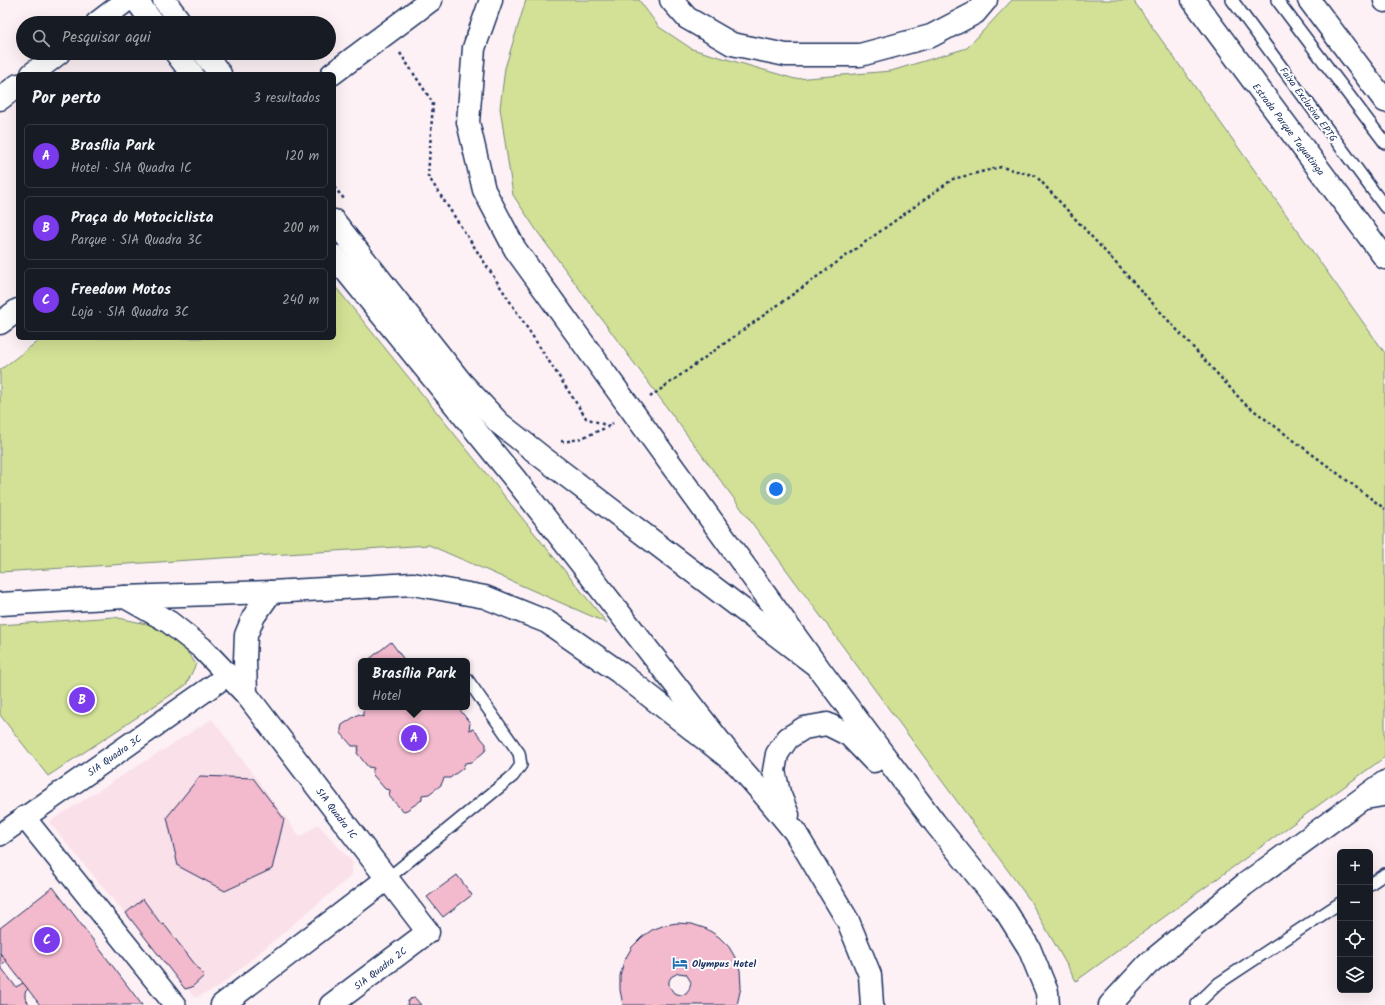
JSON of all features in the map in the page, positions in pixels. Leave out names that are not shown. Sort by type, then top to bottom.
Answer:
[{"type":"main road","points":[[106,16],[127,0]]},
{"type":"main road","points":[[136,0],[148,16]]},
{"type":"main road","points":[[164,0],[176,16]]},
{"type":"main road","points":[[335,72],[431,0]]},
{"type":"main road","points":[[491,0],[474,48],[468,122],[484,190],[515,250],[817,666],[936,823],[1005,910],[1029,948],[1047,992],[1048,1005]]},
{"type":"main road","points":[[671,0],[687,18],[732,44],[786,55],[860,55],[931,36],[975,13],[986,0]]},
{"type":"main road","name":"Estrada Parque Taguatinga","points":[[1193,0],[1385,258]]},
{"type":"main road","points":[[1309,0],[1385,101]]},
{"type":"main road","points":[[35,72],[50,60]]},
{"type":"main road","points":[[181,60],[190,72]]},
{"type":"main road","points":[[209,60],[218,72]]},
{"type":"main road","points":[[0,99],[16,87]]},
{"type":"main road","points":[[336,224],[462,382],[499,423],[817,666]]},
{"type":"main road","points":[[336,258],[515,479],[738,764],[795,832]]},
{"type":"main road","points":[[0,323],[16,311]]},
{"type":"main road","points":[[0,604],[413,584],[485,597],[547,622],[619,672],[738,764]]},
{"type":"main road","points":[[246,694],[246,634],[254,616],[272,592]]},
{"type":"main road","name":"SIA Quadra 1C","points":[[125,597],[170,622],[202,648],[246,694],[428,932]]},
{"type":"main road","points":[[872,1005],[870,975],[848,922],[795,832],[779,793],[774,771],[777,754],[788,738],[804,728],[827,724],[849,735],[936,823]]},
{"type":"main road","points":[[1110,1005],[1148,964],[1244,885],[1385,782]]},
{"type":"main road","points":[[222,1005],[387,879]]},
{"type":"main road","name":"SIA Quadra 2C","points":[[331,1005],[428,932]]},
{"type":"street","name":"SIA Quadra 3C","points":[[0,835],[228,675]]},
{"type":"street","points":[[24,817],[175,1005]]},
{"type":"lane","name":"Faixa Exclusiva EPTG","points":[[1232,0],[1385,207]]},
{"type":"lane","points":[[1277,0],[1385,143]]},
{"type":"lane","points":[[387,879],[513,776],[521,765],[519,753],[470,683]]},
{"type":"lane","points":[[1353,806],[1385,800]]},
{"type":"lane","points":[[1373,882],[1385,874]]},
{"type":"lane","points":[[1197,1004],[1219,982],[1337,905]]},
{"type":"path","points":[[387,33],[433,103],[428,176],[586,418],[608,426]]},
{"type":"path","points":[[558,440],[565,441],[582,437],[608,426],[953,179],[1001,166],[1036,176],[1244,403],[1385,510]]},
{"type":"path","points":[[336,189],[350,205]]},
{"type":"shaded area","points":[[212,719],[300,837],[318,824],[353,863],[350,877],[217,988],[195,998],[49,822]]},
{"type":"green space","points":[[526,0],[639,0],[659,27],[692,49],[795,79],[891,71],[967,48],[1012,0],[1133,0],[1385,353],[1385,757],[1076,981],[1029,899],[539,234],[513,195],[500,108],[505,68]]},
{"type":"green space","points":[[336,287],[607,623],[429,545],[0,572],[0,370],[39,340],[336,340]]},
{"type":"green space","points":[[114,617],[170,629],[196,664],[186,685],[48,776],[0,715],[0,625]]},
{"type":"building","points":[[391,642],[403,658],[371,658]]},
{"type":"building","points":[[460,710],[470,723],[469,730],[473,729],[476,732],[486,744],[486,749],[472,762],[465,763],[463,768],[450,778],[444,778],[441,785],[429,794],[422,795],[422,799],[419,802],[404,811],[389,796],[390,790],[385,789],[373,775],[372,772],[374,768],[368,767],[357,753],[359,746],[352,746],[341,733],[342,725],[359,714],[363,716],[363,711]]},
{"type":"building","points":[[200,776],[253,778],[284,819],[272,869],[225,891],[178,866],[167,817]]},
{"type":"building","points":[[457,875],[472,895],[443,917],[427,897]]},
{"type":"building","points":[[53,887],[142,1005],[40,1005],[6,961],[0,953],[0,928]]},
{"type":"building","points":[[143,899],[161,924],[163,923],[204,976],[192,987],[185,989],[126,913]]},
{"type":"building","name":"Olympus Hotel","points":[[677,923],[692,924],[707,929],[719,937],[729,947],[740,970],[741,987],[737,1005],[623,1005],[620,990],[620,976],[624,961],[632,947],[642,937],[652,930],[665,925]],"holes":[[[678,973],[686,974],[691,982],[689,990],[686,994],[681,995],[674,993],[669,986],[671,977]]]},
{"type":"building","points":[[0,953],[6,961],[0,966]]},
{"type":"building","points":[[0,966],[16,987],[23,983],[28,989],[25,992],[25,998],[30,1005],[0,1005]]},
{"type":"building","points":[[415,998],[421,1005],[407,1005],[410,999]]},
{"type":"place","name":"Praça do Motociclista","points":[[82,700]]},
{"type":"place","name":"Brasília Park","points":[[414,738]]},
{"type":"place","name":"Freedom Motos","points":[[47,940]]},
{"type":"place","name":"Olympus Hotel","points":[[680,963]]}]
